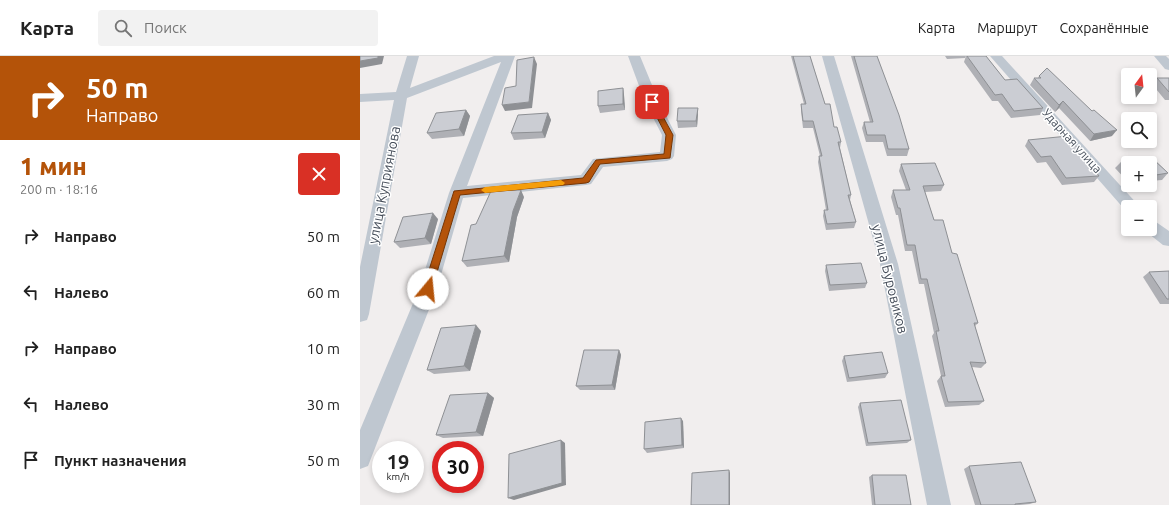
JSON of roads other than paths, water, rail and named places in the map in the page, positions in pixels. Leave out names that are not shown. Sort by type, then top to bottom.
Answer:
[{"type":"street","name":"улица Куприянова","points":[[360,314],[401,96],[412,56]]},
{"type":"street","points":[[360,98],[401,96],[505,56]]},
{"type":"street","points":[[360,458],[428,289],[457,193],[509,56]]},
{"type":"street","points":[[457,193],[586,180],[598,162],[667,156],[669,135],[652,102],[634,56]]},
{"type":"street","name":"улица Буровиков","points":[[828,56],[889,264],[939,505]]},
{"type":"street","name":"Ударная улица","points":[[996,56],[1126,200]]},
{"type":"street","points":[[1160,56],[1169,66]]},
{"type":"street","points":[[1157,231],[1169,240]]}]
